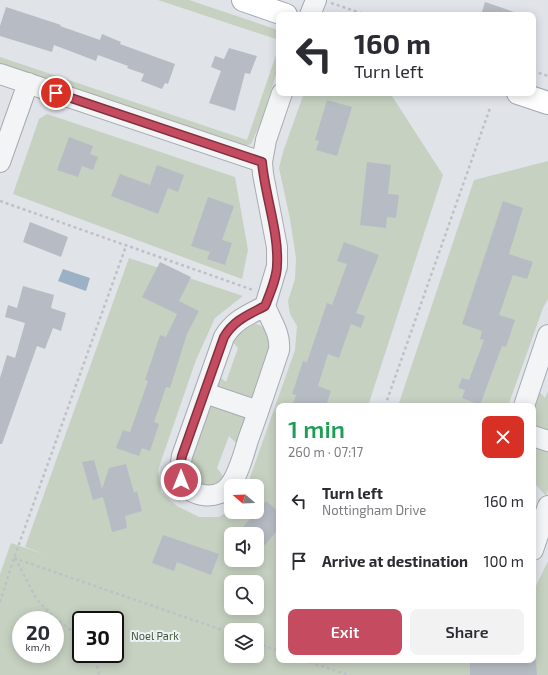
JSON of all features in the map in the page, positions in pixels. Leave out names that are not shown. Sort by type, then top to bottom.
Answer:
[{"type":"main road","points":[[242,0],[277,12]]},
{"type":"main road","points":[[527,96],[548,103]]},
{"type":"street","points":[[313,12],[322,1]]},
{"type":"street","points":[[0,74],[262,162]]},
{"type":"street","points":[[0,162],[28,83]]},
{"type":"street","points":[[262,299],[276,329],[280,343],[279,350],[240,464],[230,486],[220,494],[199,494],[186,486],[181,480],[179,471],[182,456],[224,337],[237,321],[262,299],[278,266],[277,247],[262,162],[266,140],[281,96]]},
{"type":"street","points":[[525,403],[548,335]]},
{"type":"street","points":[[205,392],[258,411]]},
{"type":"street","points":[[536,437],[548,441]]},
{"type":"street","points":[[536,541],[548,506]]},
{"type":"path","points":[[322,1],[357,12]]},
{"type":"path","points":[[536,72],[548,76]]},
{"type":"path","points":[[386,403],[490,108]]},
{"type":"path","points":[[0,201],[126,246],[262,299]]},
{"type":"path","points":[[0,602],[14,558],[126,246]]},
{"type":"path","points":[[14,558],[224,631]]},
{"type":"path","points":[[14,558],[37,600],[54,617],[72,631]]},
{"type":"path","points":[[264,646],[276,650]]},
{"type":"path","points":[[97,663],[99,675]]},
{"type":"path","points":[[313,663],[348,675]]},
{"type":"green space","points":[[158,0],[189,0],[275,29],[276,39]]},
{"type":"green space","points":[[276,55],[276,74],[261,122],[251,144],[240,148],[0,64],[0,57],[247,140]]},
{"type":"green space","points":[[303,96],[392,96],[443,175],[369,403],[276,403],[295,350],[297,326],[290,314],[288,301],[295,279],[296,258],[290,219],[279,168],[283,152]]},
{"type":"green space","points":[[47,114],[235,177],[248,250],[242,279],[13,194],[39,119]]},
{"type":"green space","points":[[548,161],[548,299],[543,308],[509,403],[399,403],[474,180]]},
{"type":"green space","name":"Noel Park","points":[[129,258],[243,296],[215,318],[196,360],[158,470],[161,492],[177,506],[199,517],[219,517],[224,514],[224,519],[264,519],[264,479],[249,479],[276,404],[276,663],[536,663],[536,586],[548,561],[548,675],[0,675],[0,574],[11,543],[46,555],[25,547]]},
{"type":"green space","points":[[248,322],[263,327],[268,331],[272,339],[256,398],[244,404],[212,384],[216,374],[226,382],[238,348],[229,338]]},
{"type":"green space","points":[[534,386],[545,398],[548,391],[548,436],[536,431],[536,403],[534,403]]},
{"type":"green space","points":[[211,402],[244,414],[247,423],[239,446],[229,436],[217,468],[225,479],[224,481],[211,489],[188,482],[185,456]]},
{"type":"green space","points":[[536,442],[548,446],[548,490],[546,496],[536,485]]},
{"type":"water","points":[[63,269],[90,278],[86,291],[58,281]]},
{"type":"building","points":[[485,2],[514,12],[482,12]]},
{"type":"building","points":[[6,7],[61,25],[60,26],[100,40],[102,34],[121,42],[120,44],[175,64],[168,84],[165,83],[162,89],[141,81],[144,74],[127,68],[128,66],[98,55],[96,61],[54,45],[52,52],[0,36],[0,26]]},
{"type":"building","points":[[229,48],[257,56],[250,74],[245,73],[235,111],[209,103],[221,71],[211,67],[215,56],[224,59]]},
{"type":"building","points":[[327,100],[352,107],[337,156],[316,150],[319,141],[315,140]]},
{"type":"building","points":[[69,137],[93,146],[90,154],[98,157],[93,170],[82,166],[78,177],[57,170]]},
{"type":"building","points":[[367,162],[391,165],[388,194],[399,195],[396,218],[387,217],[386,228],[360,225]]},
{"type":"building","points":[[157,165],[184,175],[178,192],[168,188],[158,214],[111,196],[120,174],[150,185]]},
{"type":"building","points":[[208,197],[234,206],[222,240],[232,243],[225,265],[207,259],[210,252],[191,246]]},
{"type":"building","points":[[503,201],[523,208],[509,254],[533,262],[527,279],[513,275],[499,315],[515,320],[506,347],[502,346],[481,403],[475,403],[462,398],[465,390],[458,388],[462,378],[469,380],[484,340],[480,339],[482,331],[462,324]]},
{"type":"building","points":[[30,222],[68,237],[61,257],[23,242]]},
{"type":"building","points":[[344,242],[379,255],[356,313],[365,316],[361,328],[351,324],[339,358],[328,354],[318,386],[331,391],[327,403],[293,403],[296,395],[292,394],[303,361],[307,362],[327,303],[332,305],[347,264],[337,261]]},
{"type":"building","points":[[160,262],[191,277],[179,301],[199,311],[187,334],[170,388],[166,387],[154,422],[159,424],[150,451],[142,448],[139,456],[116,448],[123,430],[130,432],[148,381],[145,380],[160,335],[166,337],[177,314],[142,297]]},
{"type":"building","points":[[23,286],[54,295],[51,308],[66,313],[61,331],[53,328],[45,349],[37,346],[2,444],[0,444],[0,378],[7,355],[15,358],[25,323],[5,317],[8,305],[17,308]]},
{"type":"building","points":[[94,460],[102,489],[109,468],[126,464],[134,493],[137,491],[142,511],[125,516],[127,528],[112,532],[103,497],[93,500],[82,462]]},
{"type":"building","points":[[266,501],[276,509],[276,532],[265,545],[264,527],[243,527],[250,519],[264,519],[264,503]]},
{"type":"building","points":[[163,535],[219,554],[211,575],[177,562],[174,571],[152,563]]},
{"type":"building","points":[[536,660],[537,675],[470,675],[470,663],[536,663]]},
{"type":"route","points":[[56,93],[262,162],[277,247],[278,266],[265,306],[237,321],[224,337],[182,456],[179,471],[181,480]]}]
